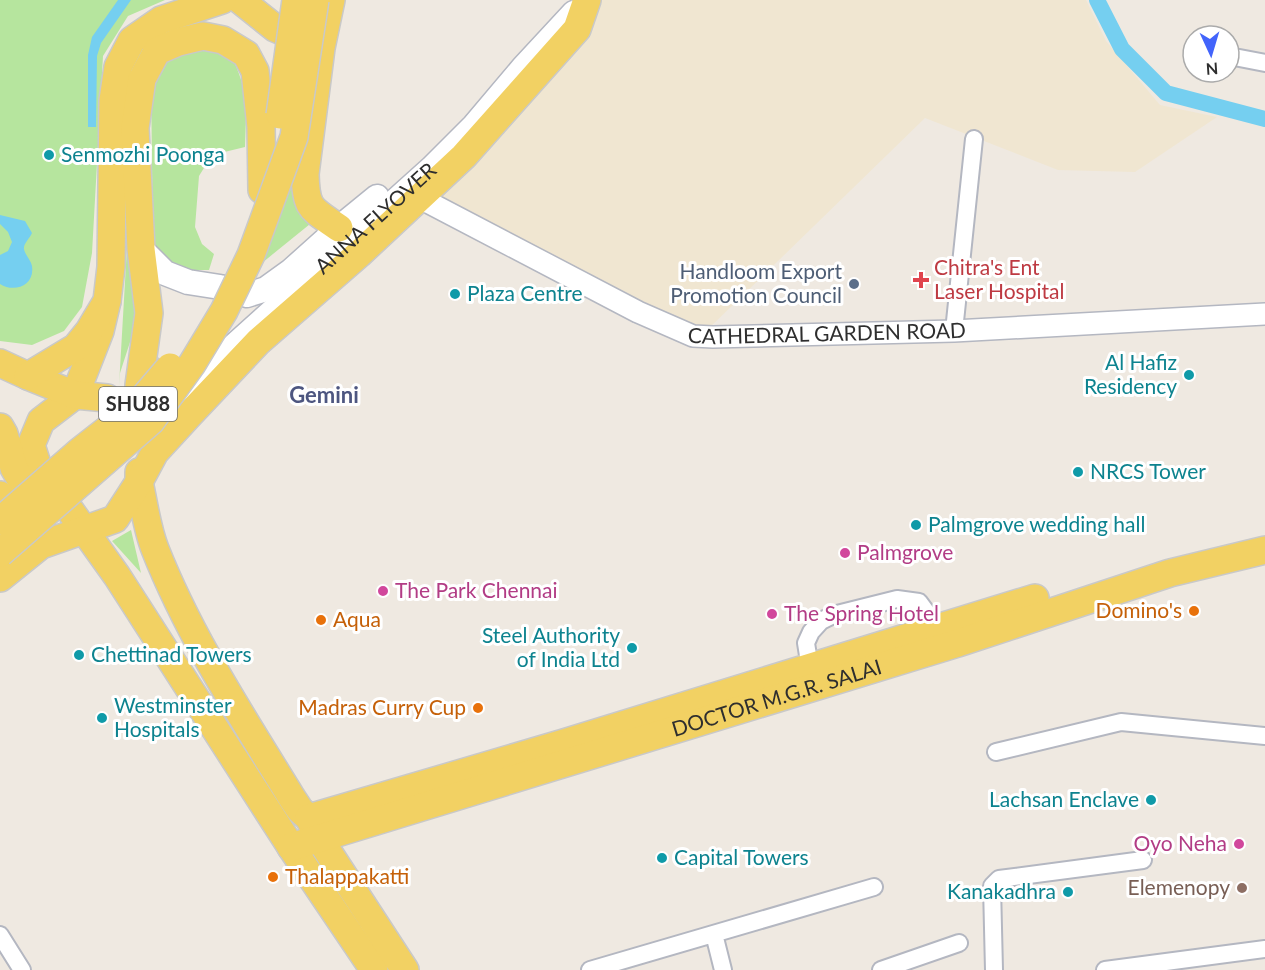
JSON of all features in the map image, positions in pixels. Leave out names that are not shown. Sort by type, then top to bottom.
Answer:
[{"type":"main road","points":[[222,0],[161,20],[132,40],[118,67],[112,100],[111,267],[107,301],[100,331],[75,395],[41,421],[31,445],[37,464],[101,553],[291,848],[374,970]]},
{"type":"main road","points":[[240,0],[275,28],[321,48]]},
{"type":"main road","name":"SHU88","points":[[0,521],[80,451],[135,408],[175,362],[212,309],[238,255],[262,190],[277,136],[296,0]]},
{"type":"main road","name":"ANNA FLYOVER","points":[[146,426],[192,364],[224,311],[251,255],[294,137],[315,0]]},
{"type":"main road","points":[[331,0],[321,48],[305,174],[310,207],[339,228]]},
{"type":"main road","points":[[0,578],[49,542],[115,519],[155,452],[258,342],[464,156],[578,29],[586,0]]},
{"type":"main road","name":"ANNA FLYOVER","points":[[0,553],[146,426],[432,168],[474,126],[523,68],[565,11],[586,0]]},
{"type":"main road","points":[[141,249],[165,273],[188,282],[220,287],[247,295],[266,289],[291,271],[339,228],[395,183],[565,11]]},
{"type":"main road","points":[[262,190],[261,127],[255,71],[246,54],[223,40],[203,36],[178,42],[157,51],[142,79],[135,128],[141,249],[149,313],[139,385],[146,426],[139,482],[154,548],[201,646],[235,707],[405,970]]},
{"type":"main road","points":[[28,376],[76,347],[89,331],[107,301]]},
{"type":"main road","points":[[0,363],[75,395],[107,398],[146,426]]},
{"type":"main road","points":[[0,427],[14,468],[31,499],[49,542]]},
{"type":"main road","points":[[0,495],[49,542],[101,553]]},
{"type":"main road","name":"DOCTOR M.G.R. SALAI","points":[[291,848],[314,828],[810,668],[1160,559],[1265,534]]},
{"type":"main road","name":"DOCTOR M.G.R. SALAI","points":[[314,828],[958,643],[1170,573],[1265,550]]},
{"type":"street","points":[[1241,58],[1265,63]]},
{"type":"street","points":[[954,331],[974,139]]},
{"type":"street","name":"CATHEDRAL GARDEN ROAD","points":[[420,198],[638,312],[693,336],[954,331],[1265,314]]},
{"type":"street","points":[[810,668],[806,643],[811,632],[821,621],[833,615],[897,599],[920,602],[939,629]]},
{"type":"street","points":[[996,752],[1121,722],[1265,736]]},
{"type":"street","points":[[994,970],[992,886],[994,882],[999,879],[1143,860]]},
{"type":"street","points":[[590,970],[874,887]]},
{"type":"street","points":[[714,934],[723,970]]},
{"type":"street","points":[[0,935],[22,970]]},
{"type":"street","points":[[881,970],[959,943]]},
{"type":"street","points":[[1105,970],[1265,949]]},
{"type":"shaded area","points":[[591,0],[1086,0],[1106,41],[1160,105],[1217,117],[1135,172],[1058,170],[925,118],[703,334],[436,195]]},
{"type":"green space","name":"Senmozhi Poonga","points":[[0,0],[165,0],[128,16],[103,56],[92,253],[82,307],[64,331],[32,345],[0,341]]},
{"type":"green space","points":[[209,49],[232,58],[237,70],[244,91],[245,147],[212,155],[199,176],[195,227],[202,244],[214,254],[209,270],[170,270],[153,247],[151,82],[163,63],[187,50]]},
{"type":"green space","points":[[291,169],[315,220],[252,271]]},
{"type":"green space","points":[[132,242],[143,302],[120,373],[119,386],[127,247]]},
{"type":"green space","points":[[131,530],[141,573],[112,541]]},
{"type":"water","points":[[118,0],[131,0],[101,43],[97,56],[96,127],[88,127],[88,55],[92,37]]},
{"type":"water","points":[[0,215],[25,221],[32,233],[24,247],[32,273],[27,283],[17,288],[0,284],[0,255],[8,251],[12,242],[8,232],[0,224]]},
{"type":"waterway","points":[[1097,0],[1122,49],[1166,93],[1265,119]]},
{"type":"place","name":"Senmozhi Poonga","points":[[49,155]]},
{"type":"place","name":"Chitra's Ent Laser Hospital","points":[[921,280]]},
{"type":"place","name":"Handloom Export Promotion Council","points":[[854,284]]},
{"type":"place","name":"Plaza Centre","points":[[455,294]]},
{"type":"place","name":"Al Hafiz Residency","points":[[1189,375]]},
{"type":"place","name":"NRCS Tower","points":[[1078,472]]},
{"type":"place","name":"Palmgrove wedding hall","points":[[916,525]]},
{"type":"place","name":"Palmgrove","points":[[845,553]]},
{"type":"place","name":"The Park Chennai","points":[[383,591]]},
{"type":"place","name":"Domino's","points":[[1194,611]]},
{"type":"place","name":"The Spring Hotel","points":[[772,614]]},
{"type":"place","name":"Aqua","points":[[321,620]]},
{"type":"place","name":"Steel Authority of India Ltd","points":[[632,648]]},
{"type":"place","name":"Chettinad Towers","points":[[79,655]]},
{"type":"place","name":"Madras Curry Cup","points":[[478,708]]},
{"type":"place","name":"Westminster Hospitals","points":[[102,718]]},
{"type":"place","name":"Lachsan Enclave","points":[[1151,800]]},
{"type":"place","name":"Oyo Neha","points":[[1239,844]]},
{"type":"place","name":"Capital Towers","points":[[662,858]]},
{"type":"place","name":"Thalappakatti","points":[[273,877]]},
{"type":"place","name":"Elemenopy","points":[[1242,888]]},
{"type":"place","name":"Kanakadhra","points":[[1068,892]]},
{"type":"district","name":"Gemini","points":[[324,395]]}]
